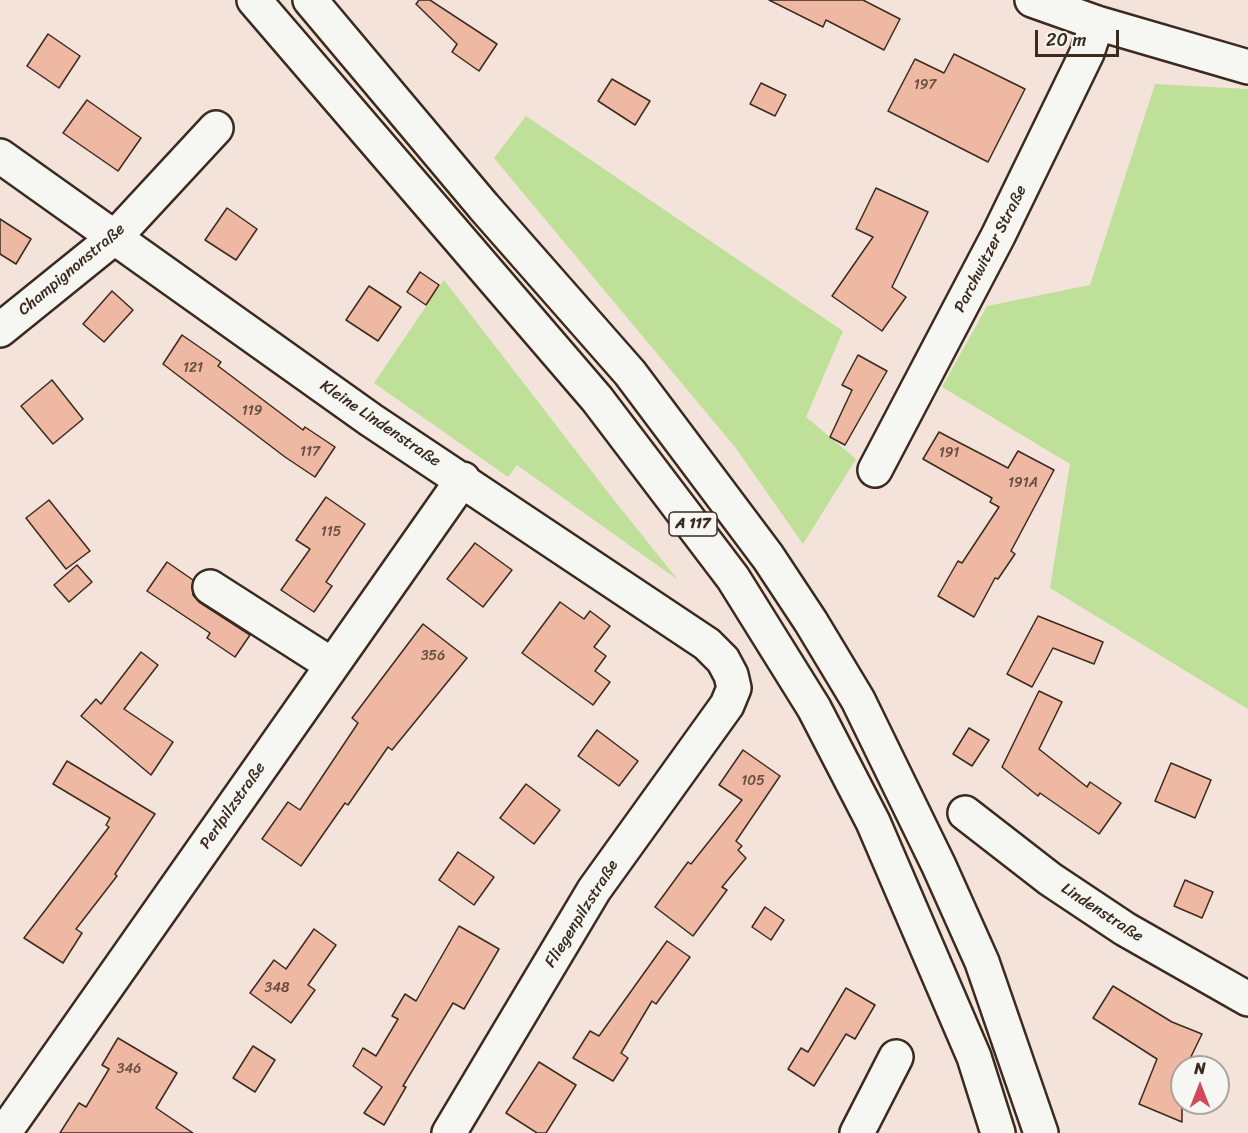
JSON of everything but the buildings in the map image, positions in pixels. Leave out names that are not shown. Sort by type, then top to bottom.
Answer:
[{"type":"main road","name":"A 117","points":[[254,0],[597,399],[734,578],[814,708],[873,822],[974,1057],[998,1133]]},
{"type":"main road","name":"A 117","points":[[310,0],[484,207],[630,373],[768,557],[811,622],[858,700],[939,866],[982,962],[1041,1133]]},
{"type":"main road","points":[[1032,0],[1097,23],[1248,67]]},
{"type":"main road","name":"Parchwitzer Straße","points":[[875,470],[998,236],[1087,53],[1097,23]]},
{"type":"main road","name":"Champignonstraße","points":[[0,330],[115,237],[216,128]]},
{"type":"main road","name":"Kleine Lindenstraße","points":[[0,156],[371,420],[463,479],[707,644],[723,660],[731,675],[734,688],[728,705]]},
{"type":"main road","name":"Perlpilzstraße","points":[[4,1133],[463,479]]},
{"type":"main road","points":[[210,587],[332,665]]},
{"type":"main road","name":"Fliegenpilzstraße","points":[[449,1133],[594,890],[728,705]]},
{"type":"main road","name":"Lindenstraße","points":[[965,813],[1050,879],[1125,929],[1248,999]]},
{"type":"main road","points":[[857,1133],[896,1058]]},
{"type":"green space","points":[[1155,84],[1248,89],[1248,709],[1050,588],[1070,464],[942,387],[987,306],[1090,285]]},
{"type":"green space","points":[[526,116],[843,331],[806,417],[856,459],[803,544],[735,447],[494,158]]},
{"type":"green space","points":[[444,280],[678,580],[517,465],[508,477],[374,383]]}]
